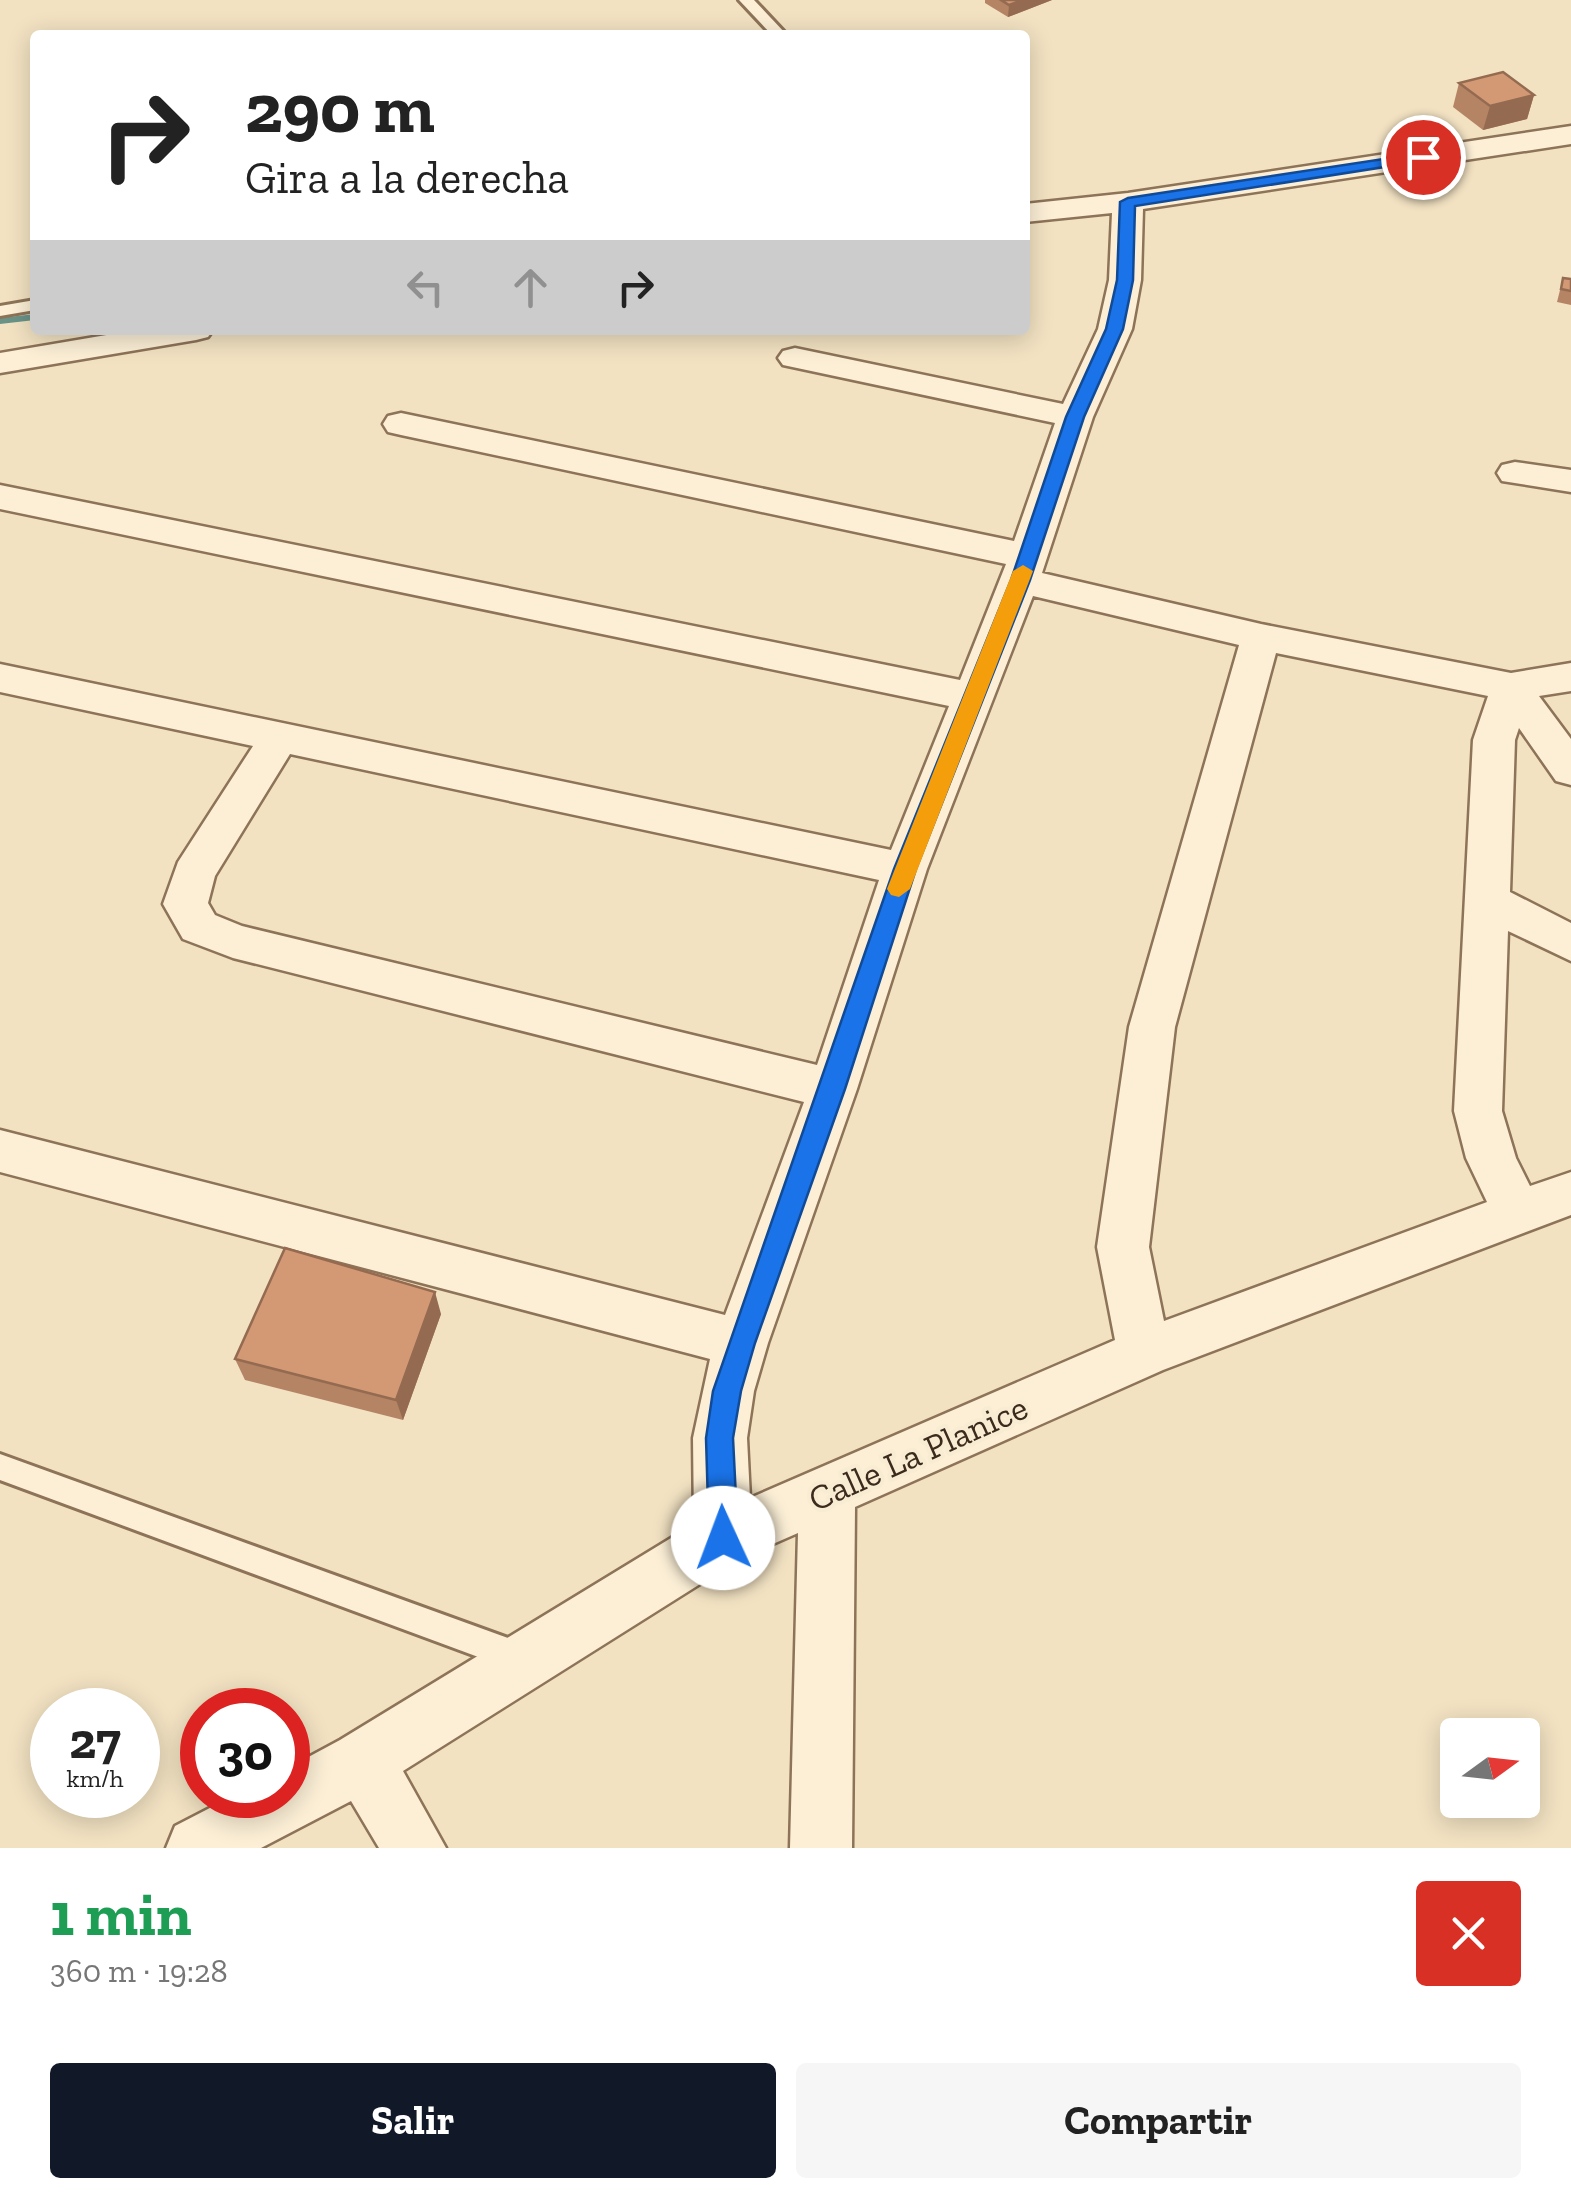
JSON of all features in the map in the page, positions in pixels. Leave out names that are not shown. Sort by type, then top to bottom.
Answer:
[{"type":"street","points":[[1030,212],[1128,202],[1571,135]]},
{"type":"street","points":[[723,1538],[720,1438],[727,1391],[741,1343],[833,1089],[905,869],[1024,568],[1075,417],[1115,329],[1125,280],[1128,202]]},
{"type":"street","points":[[0,363],[166,335]]},
{"type":"street","points":[[795,358],[1075,417]]},
{"type":"street","points":[[401,424],[1024,568],[1261,636],[1511,686],[1571,677]]},
{"type":"street","points":[[1515,473],[1571,481]]},
{"type":"street","points":[[0,497],[974,697]]},
{"type":"street","points":[[1144,1353],[1123,1247],[1152,1027],[1261,636]]},
{"type":"street","points":[[0,678],[905,869]]},
{"type":"street","points":[[1511,686],[1571,770]]},
{"type":"street","points":[[1511,686],[1494,740],[1478,1112],[1491,1158],[1518,1214]]},
{"type":"street","points":[[280,736],[194,874],[185,904],[199,927],[252,946],[833,1089]]},
{"type":"street","points":[[1486,900],[1571,943]]},
{"type":"street","points":[[0,1151],[741,1343]]},
{"type":"street","name":"Calle La Planice","points":[[197,1848],[362,1762],[723,1538],[827,1496],[942,1440],[1144,1353],[1571,1193]]},
{"type":"street","points":[[822,1848],[827,1496]]},
{"type":"street","points":[[362,1762],[416,1848]]},
{"type":"lane","points":[[746,0],[775,30]]},
{"type":"lane","points":[[0,310],[30,306]]},
{"type":"lane","points":[[0,1467],[527,1660]]},
{"type":"building","points":[[1503,72],[1534,95],[1490,106],[1459,83]]},
{"type":"building","points":[[1563,278],[1571,279],[1571,291],[1561,289]]},
{"type":"building","points":[[285,1248],[435,1292],[396,1400],[235,1359]]},
{"type":"waterway","points":[[0,321],[30,318]]},
{"type":"slow traffic","points":[[899,889],[1023,571]]},
{"type":"route","points":[[723,1538],[720,1438],[727,1391],[741,1343],[833,1089],[905,869],[1020,580],[1075,417],[1115,329],[1125,280],[1128,202],[1423,157]]}]
